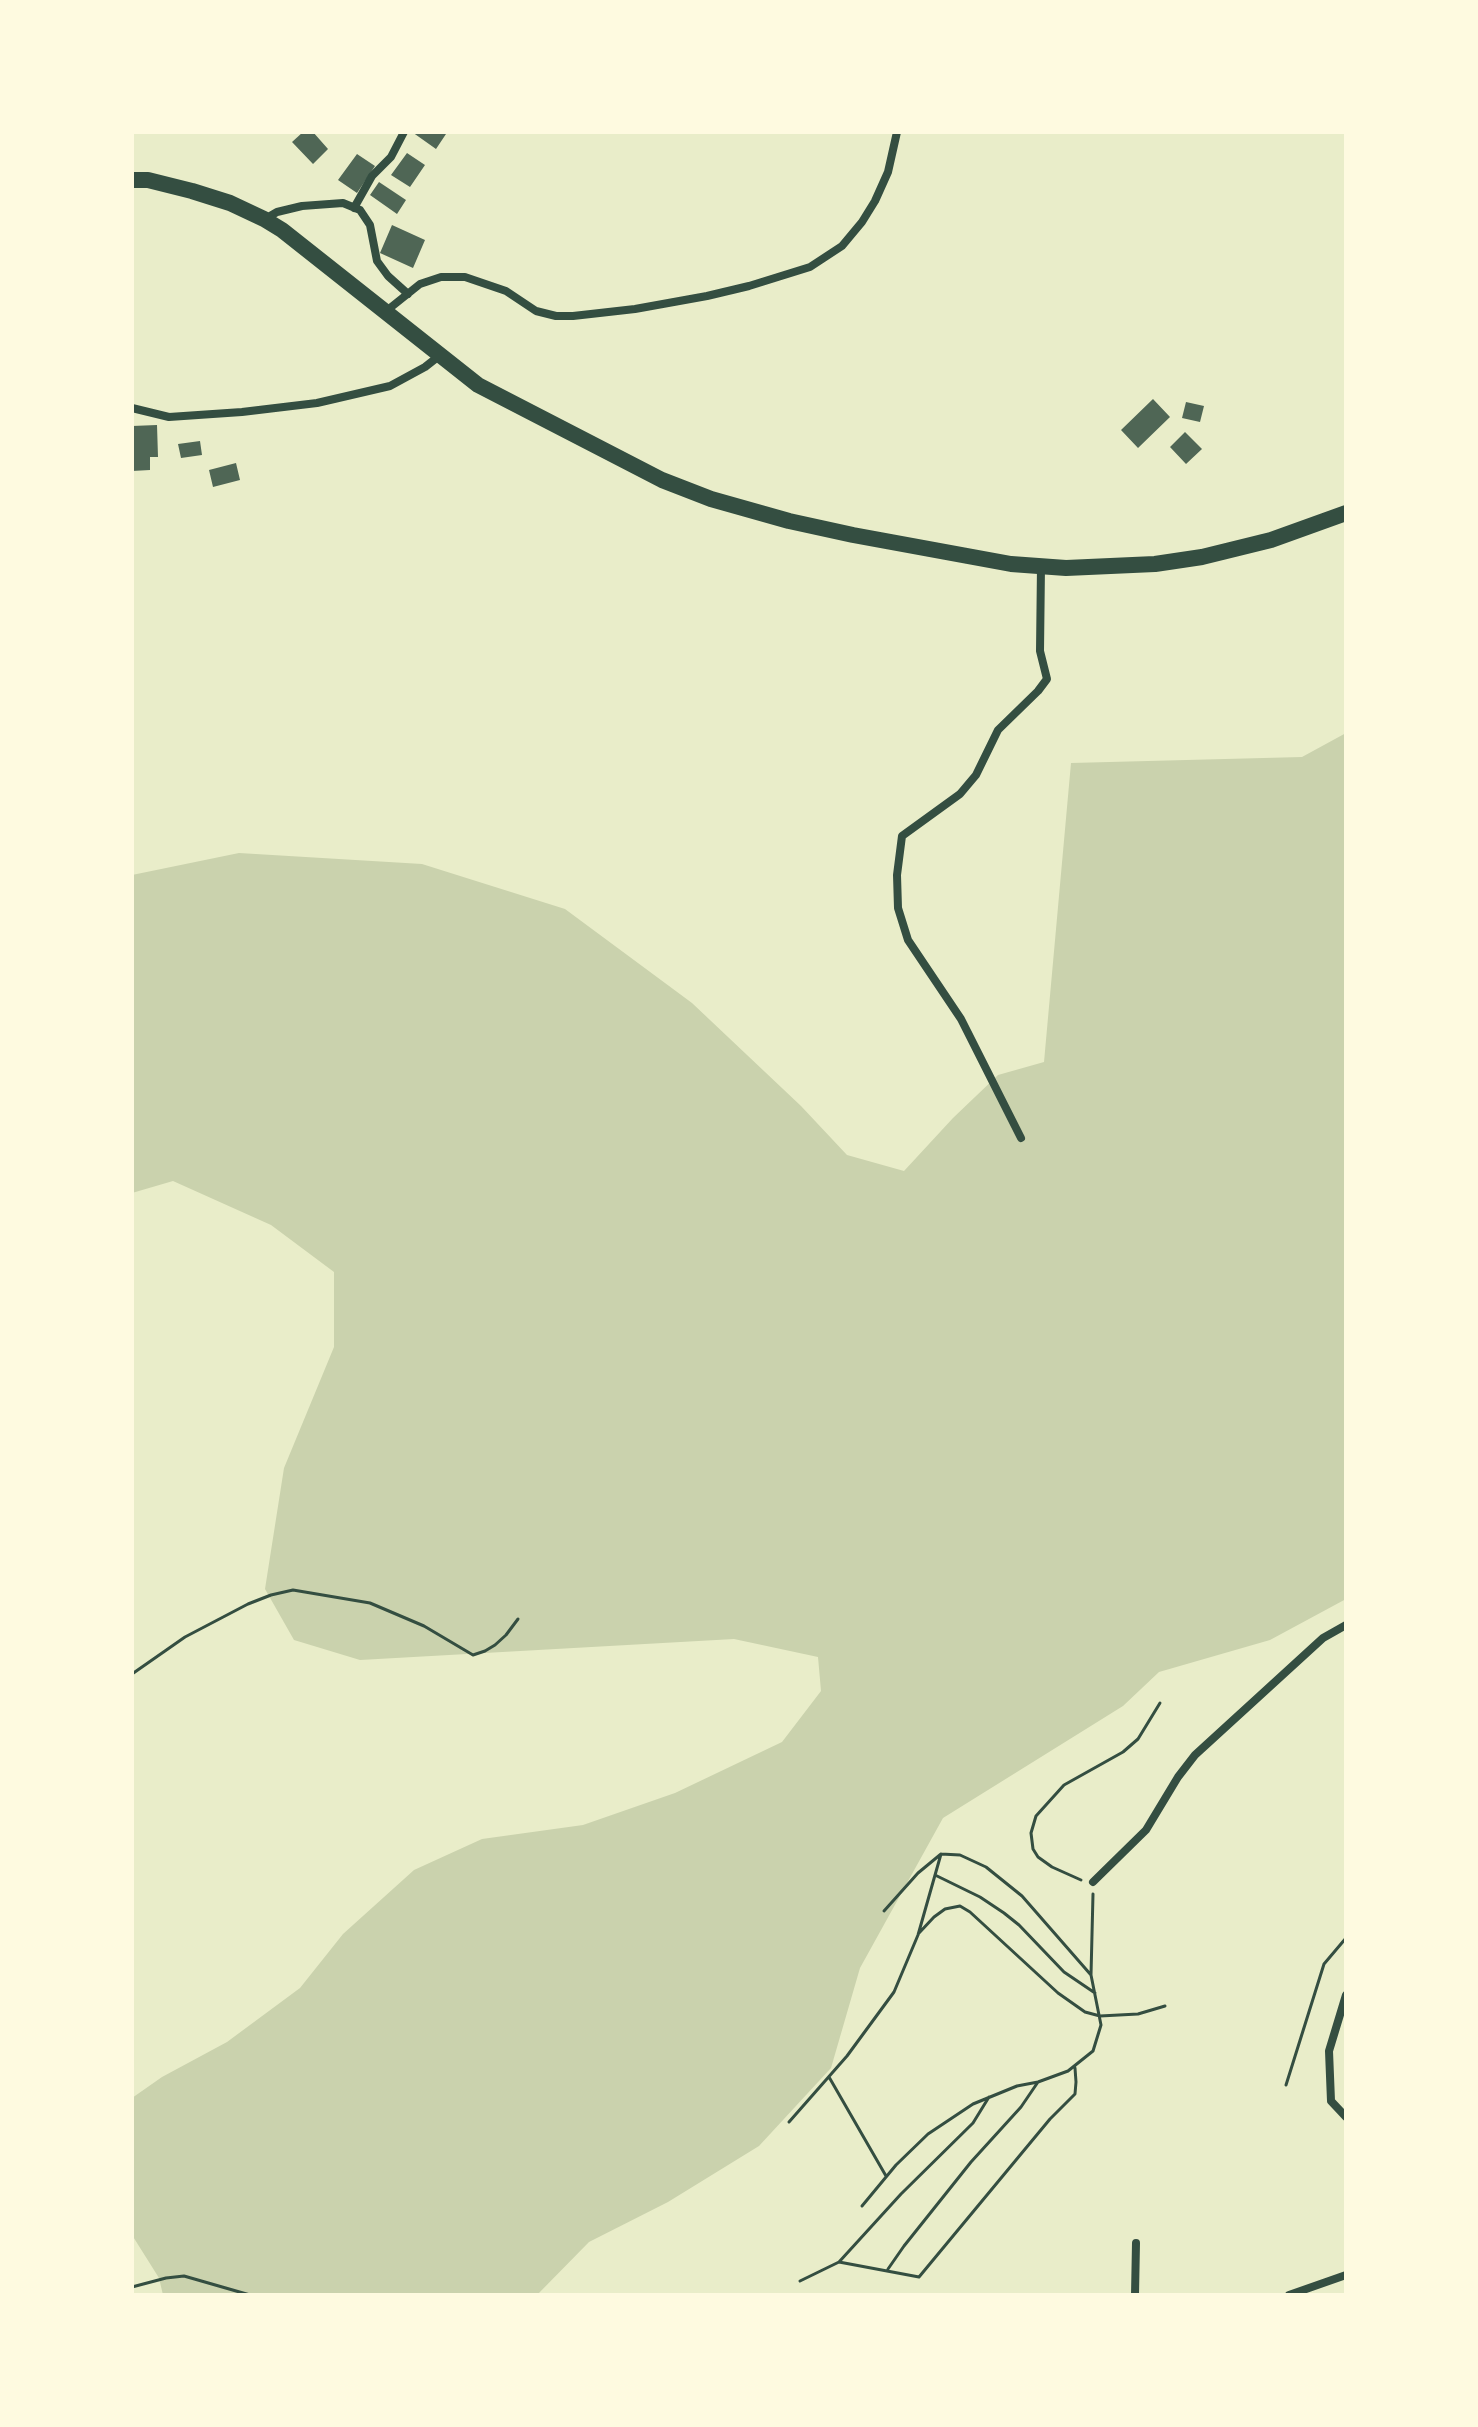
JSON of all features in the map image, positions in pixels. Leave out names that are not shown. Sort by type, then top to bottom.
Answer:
[{"type":"main road","points":[[132,180],[148,180],[192,191],[230,203],[264,219],[478,385],[662,480],[711,499],[789,521],[1011,564],[1066,568],[1155,564],[1202,557],[1271,540],[1346,513]]},
{"type":"street","points":[[354,208],[372,176],[391,157],[404,132]]},
{"type":"street","points":[[384,313],[420,284],[441,277],[465,277],[506,291],[536,311],[573,316],[707,296],[800,271],[837,250],[862,222],[888,172],[897,132]]},
{"type":"street","points":[[264,219],[277,212],[302,206],[343,203],[360,210],[370,225],[377,261],[408,294]]},
{"type":"street","points":[[132,408],[169,417],[317,403],[390,386],[439,356]]},
{"type":"street","points":[[1021,1138],[961,1019],[908,940],[898,908],[897,875],[902,836],[960,794],[976,775],[998,730],[1047,679],[1040,651],[1041,566]]},
{"type":"street","points":[[1093,1882],[1146,1830],[1195,1755],[1323,1638],[1346,1625]]},
{"type":"street","points":[[1346,1995],[1329,2051],[1331,2101],[1346,2117]]},
{"type":"street","points":[[1135,2295],[1136,2243]]},
{"type":"street","points":[[1289,2295],[1346,2275]]},
{"type":"path","points":[[132,1674],[185,1637],[248,1604],[293,1590],[370,1603],[424,1626],[473,1655],[495,1645],[518,1619]]},
{"type":"path","points":[[862,2206],[886,2176],[928,2134],[973,2104],[1075,2066],[1093,2051],[1101,2025],[1091,1975],[1093,1882],[1078,1879],[1038,1857],[1033,1849],[1031,1833],[1036,1816],[1064,1785],[1123,1752],[1138,1739],[1160,1703]]},
{"type":"path","points":[[884,1911],[918,1873],[941,1854],[960,1855],[998,1875],[1022,1896],[1091,1975]]},
{"type":"path","points":[[789,2122],[847,2056],[894,1992],[918,1935],[941,1854]]},
{"type":"path","points":[[935,1875],[980,1897],[1004,1913],[1064,1972],[1095,1993]]},
{"type":"path","points":[[918,1935],[945,1909],[960,1906],[1058,1993],[1085,2012],[1100,2016],[1138,2014],[1165,2006]]},
{"type":"path","points":[[1286,2085],[1324,1964],[1346,1938]]},
{"type":"path","points":[[839,2262],[919,2277],[1050,2119],[1075,2094],[1075,2066]]},
{"type":"path","points":[[829,2077],[886,2176]]},
{"type":"path","points":[[888,2269],[1038,2082]]},
{"type":"path","points":[[800,2281],[839,2262],[901,2194],[973,2123],[989,2097]]},
{"type":"path","points":[[132,2287],[184,2276],[250,2295]]},
{"type":"green space","points":[[1346,733],[1346,1599],[1270,1640],[1159,1672],[1123,1706],[943,1818],[860,1968],[831,2068],[759,2146],[668,2202],[589,2242],[537,2295],[163,2295],[159,2278],[132,2235],[132,2098],[162,2077],[227,2042],[300,1988],[343,1934],[414,1870],[482,1839],[583,1825],[675,1793],[782,1742],[821,1691],[818,1657],[734,1639],[360,1660],[294,1640],[265,1589],[284,1468],[334,1347],[334,1272],[271,1225],[173,1181],[132,1193],[132,875],[239,853],[422,864],[565,909],[692,1003],[801,1106],[847,1155],[904,1171],[998,1075],[1044,1062],[1071,763],[1302,757]]},
{"type":"building","points":[[303,132],[313,132],[328,149],[313,164],[292,142]]},
{"type":"building","points":[[412,132],[444,132],[446,134],[436,149]]},
{"type":"building","points":[[407,153],[425,165],[410,187],[391,175]]},
{"type":"building","points":[[357,154],[375,166],[357,193],[338,180]]},
{"type":"building","points":[[379,182],[406,200],[397,214],[370,195]]},
{"type":"building","points":[[392,225],[425,240],[413,268],[380,253]]},
{"type":"building","points":[[1153,399],[1170,417],[1138,448],[1121,430]]},
{"type":"building","points":[[1186,402],[1204,406],[1200,422],[1182,418]]},
{"type":"building","points":[[157,425],[158,457],[150,457],[150,470],[132,471],[132,426]]},
{"type":"building","points":[[1185,432],[1202,449],[1186,464],[1170,447]]},
{"type":"building","points":[[200,441],[202,455],[181,458],[178,444]]},
{"type":"building","points":[[236,463],[240,480],[213,487],[209,470]]}]
